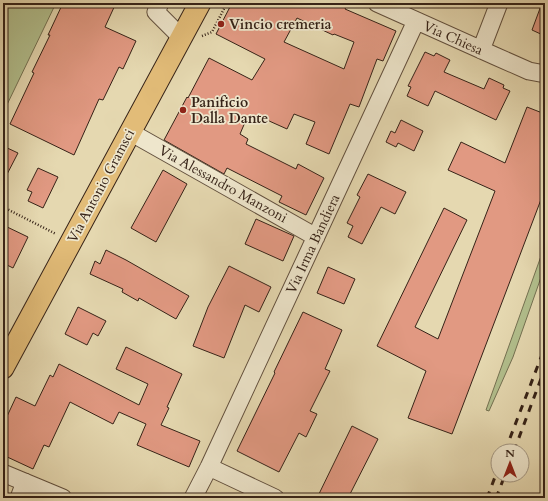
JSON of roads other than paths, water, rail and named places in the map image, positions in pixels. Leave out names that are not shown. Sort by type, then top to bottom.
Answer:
[{"type":"main road","name":"Via Antonio Gramsci","points":[[3,368],[200,3]]},
{"type":"street","points":[[160,3],[156,12],[181,37]]},
{"type":"street","name":"Via Chiesa","points":[[377,3],[481,50],[537,72]]},
{"type":"street","points":[[481,50],[499,3]]},
{"type":"street","name":"Via Irma Bandiera","points":[[193,498],[209,467],[416,21]]},
{"type":"street","name":"Via Alessandro Manzoni","points":[[130,132],[316,237]]},
{"type":"street","points":[[209,467],[275,498]]},
{"type":"street","points":[[3,473],[22,490],[62,498]]},
{"type":"railway","points":[[508,443],[545,347]]},
{"type":"railway","points":[[517,443],[545,368]]},
{"type":"railway","points":[[487,498],[493,483]]},
{"type":"railway","points":[[496,498],[502,483]]},
{"type":"place","name":"Vincio cremeria","points":[[221,24]]},
{"type":"place","name":"Panificio Dalla Dante","points":[[183,110]]}]
